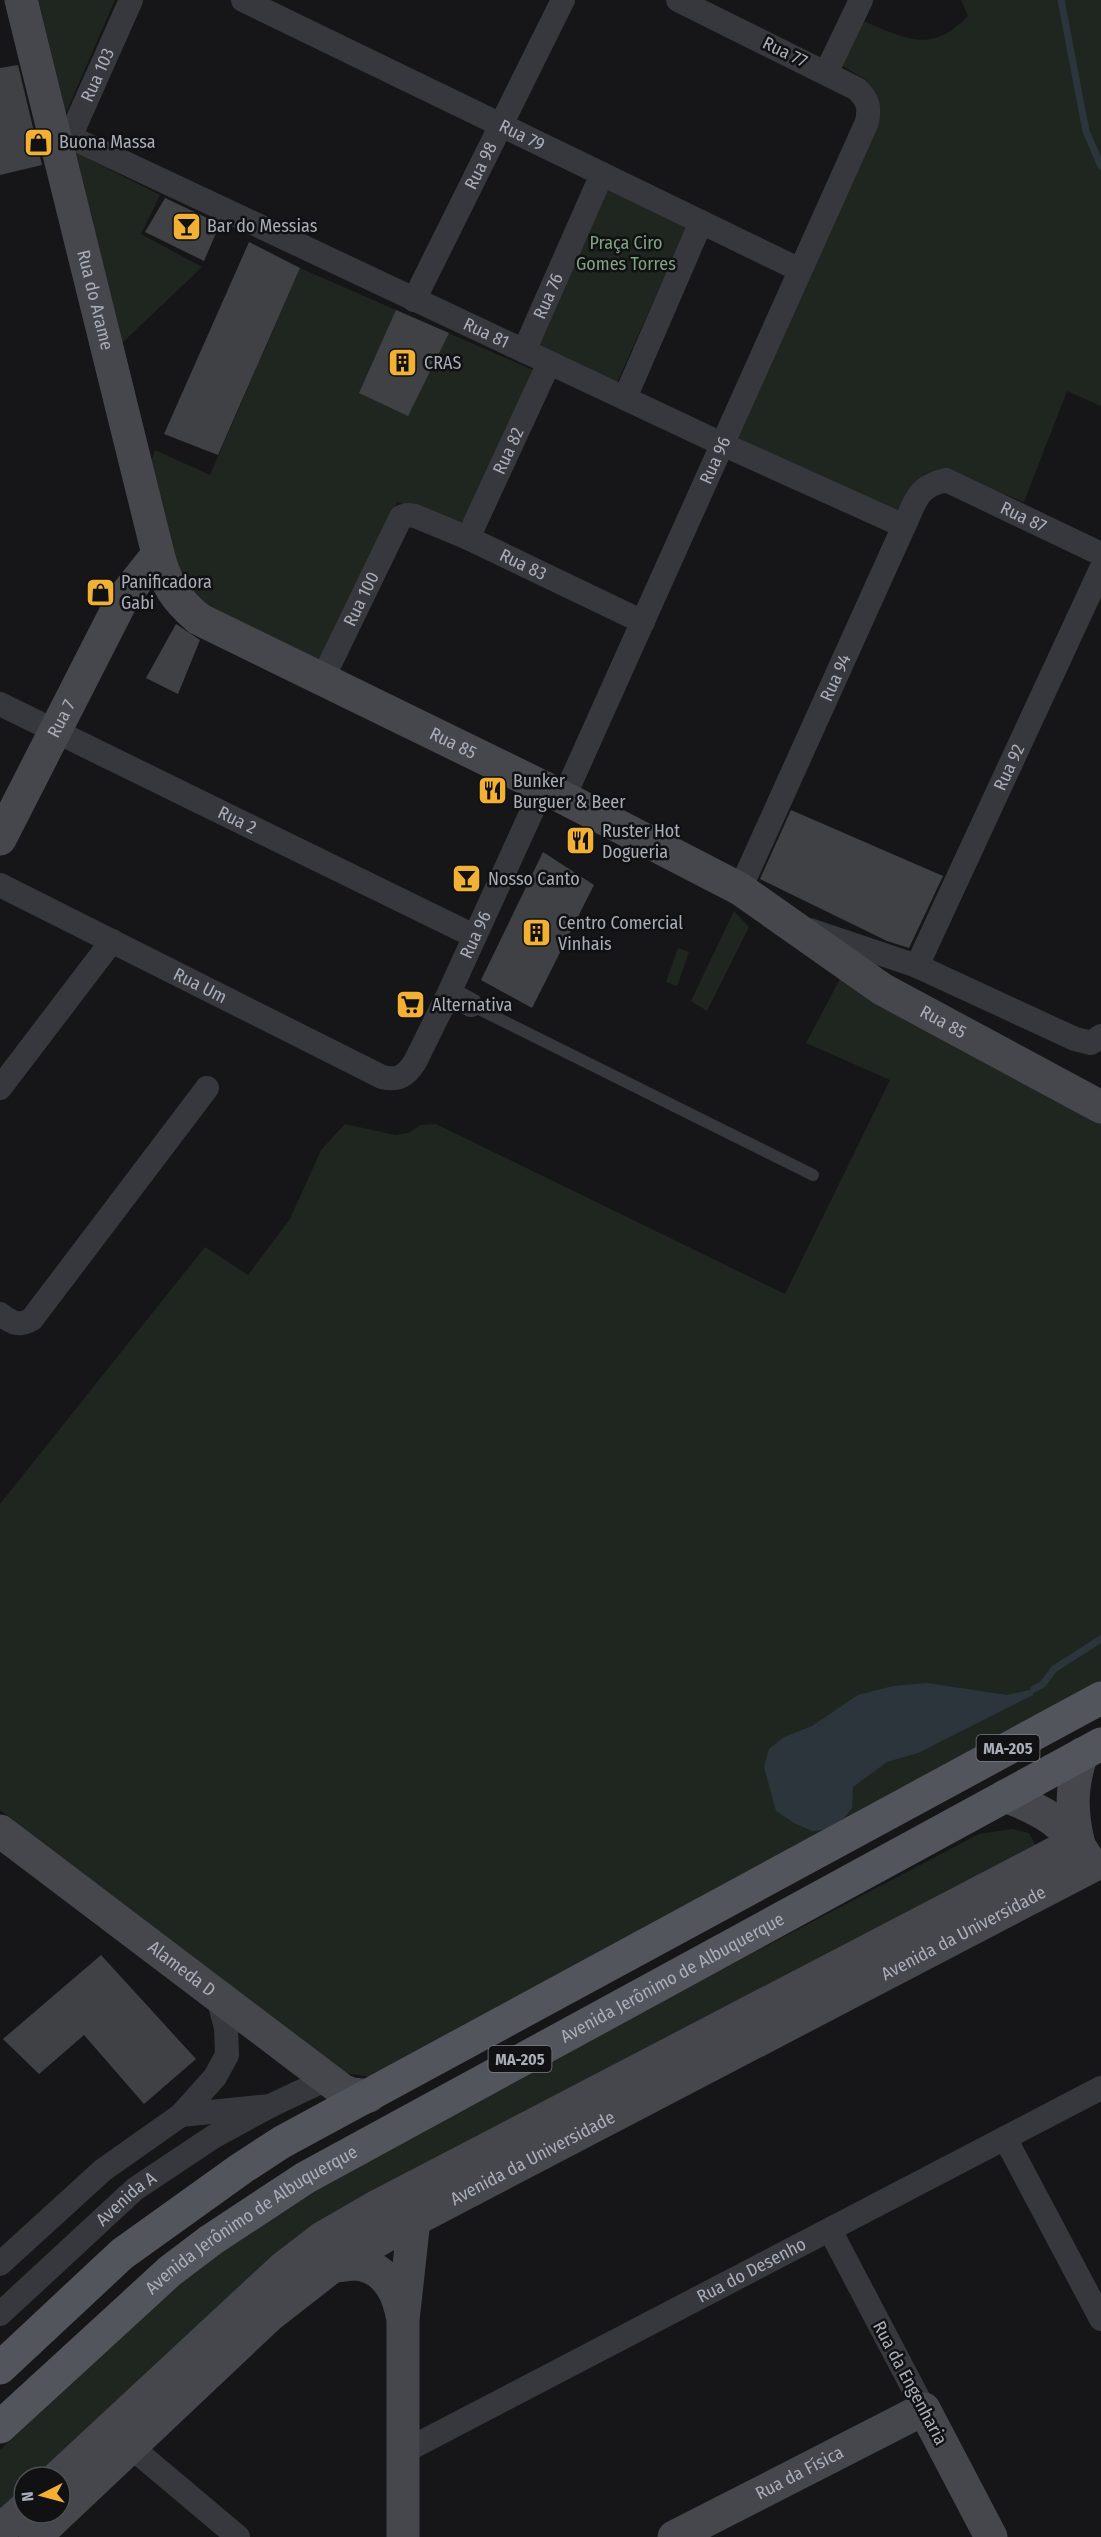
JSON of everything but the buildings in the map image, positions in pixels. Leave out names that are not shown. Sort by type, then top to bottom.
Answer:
[{"type":"main road","name":"MA-205","points":[[0,2368],[122,2254],[282,2142],[1101,1698]]},
{"type":"main road","name":"Avenida Jerônimo de Albuquerque","points":[[0,2427],[170,2271],[211,2240],[304,2178],[1092,1749]]},
{"type":"street","name":"Rua do Arame","points":[[21,0],[63,138],[158,554],[168,586],[175,597]]},
{"type":"street","name":"Rua 103","points":[[63,138],[131,0]]},
{"type":"street","name":"Rua 79","points":[[243,0],[800,270]]},
{"type":"street","name":"Rua 98","points":[[414,300],[563,0]]},
{"type":"street","name":"Rua 77","points":[[678,0],[857,89],[866,98],[869,108],[867,122]]},
{"type":"street","points":[[826,73],[861,0]]},
{"type":"street","name":"Rua 96","points":[[400,1078],[408,1073],[415,1062],[474,936],[554,792],[643,622],[867,122]]},
{"type":"street","name":"Rua 81","points":[[63,138],[904,526]]},
{"type":"street","name":"Rua 76","points":[[524,351],[602,174]]},
{"type":"street","points":[[625,398],[700,222]]},
{"type":"street","name":"Rua 82","points":[[468,538],[549,363]]},
{"type":"street","name":"Rua 94","points":[[740,889],[918,496],[928,484],[946,480]]},
{"type":"street","name":"Rua 87","points":[[946,480],[1101,554]]},
{"type":"street","name":"Rua 83","points":[[401,517],[415,516],[468,538],[643,622]]},
{"type":"street","name":"Rua 100","points":[[322,680],[401,517]]},
{"type":"street","name":"Rua 7","points":[[0,839],[123,598],[158,554]]},
{"type":"street","name":"Rua 92","points":[[917,966],[1101,569]]},
{"type":"street","points":[[123,598],[139,593],[157,592],[175,597]]},
{"type":"street","name":"Rua 85","points":[[175,597],[199,619],[554,792],[740,889],[793,924],[882,989],[1101,1107]]},
{"type":"street","name":"Rua 2","points":[[0,704],[474,936]]},
{"type":"street","name":"Rua Um","points":[[0,885],[382,1077],[393,1080],[400,1078]]},
{"type":"street","name":"Rua 85","points":[[793,924],[917,966],[1075,1039],[1096,1039]]},
{"type":"street","points":[[0,1088],[112,940]]},
{"type":"street","points":[[449,993],[471,1005]]},
{"type":"street","points":[[0,1314],[16,1324],[32,1319],[207,1089]]},
{"type":"street","points":[[1092,1749],[1073,1782],[1072,1812],[1093,1863]]},
{"type":"street","points":[[1005,1796],[1046,1814],[1063,1826],[1093,1863]]},
{"type":"street","name":"Alameda D","points":[[0,1831],[327,2079],[346,2092],[369,2096]]},
{"type":"street","name":"Avenida da Universidade","points":[[71,2465],[250,2296],[411,2206],[1093,1863]]},
{"type":"street","name":"Avenida A","points":[[0,2264],[103,2170],[181,2115],[215,2077],[227,2055],[226,2028],[218,1997]]},
{"type":"street","name":"Avenida A","points":[[0,2314],[135,2189],[213,2137],[327,2079]]},
{"type":"street","name":"Rua do Desenho","points":[[403,2452],[1101,2088]]},
{"type":"street","name":"Avenida A","points":[[181,2115],[270,2106]]},
{"type":"street","points":[[1005,2138],[1101,2319]]},
{"type":"street","points":[[403,2537],[403,2320],[411,2206]]},
{"type":"street","name":"Rua da Engenharia","points":[[830,2230],[991,2537]]},
{"type":"street","points":[[328,2252],[377,2271],[396,2292],[403,2320]]},
{"type":"street","name":"Avenida da Universidade","points":[[35,2537],[237,2344],[328,2252]]},
{"type":"street","name":"Rua da Física","points":[[674,2537],[924,2409]]},
{"type":"street","points":[[130,2446],[238,2537]]},
{"type":"street","points":[[0,2531],[12,2520]]},
{"type":"lane","points":[[471,1005],[813,1175]]},
{"type":"green space","points":[[34,0],[115,0],[65,115]]},
{"type":"green space","points":[[961,0],[1101,0],[1101,406],[1067,391],[1024,502],[946,471],[924,474],[913,487],[900,514],[731,445],[875,94],[865,79],[837,63],[863,21],[905,37],[917,40],[930,39],[942,36],[968,16]]},
{"type":"green space","points":[[72,151],[160,195],[141,234],[202,267],[122,343]]},
{"type":"green space","name":"Praça Ciro Gomes Torres","points":[[606,189],[686,228],[616,385],[536,350]]},
{"type":"green space","points":[[300,268],[533,370],[464,523],[397,502],[317,671],[188,596],[149,469],[155,450],[210,475]]},
{"type":"green space","points":[[734,911],[749,927],[707,1011],[691,1001]]},
{"type":"green space","points":[[678,948],[689,952],[677,986],[666,982]]},
{"type":"green space","points":[[840,979],[1101,1103],[1101,1698],[371,2077],[344,2073],[315,2057],[0,1810],[0,1504],[205,1247],[248,1275],[290,1219],[321,1150],[345,1124],[395,1135],[408,1133],[421,1125],[436,1124],[785,1294],[890,1080],[806,1043]]},
{"type":"green space","points":[[1012,1829],[1029,1833],[1037,1848],[512,2124],[61,2465],[12,2465],[12,2508],[0,2519],[0,2450],[182,2280],[279,2209],[398,2140],[979,1834]]},
{"type":"shaded area","points":[[927,1683],[1007,1695],[1034,1689],[1033,1695],[918,1753],[887,1762],[853,1787],[852,1808],[845,1817],[823,1830],[812,1831],[776,1811],[764,1767],[769,1749],[784,1737],[812,1726],[858,1695],[893,1686]]},
{"type":"waterway","points":[[1061,0],[1086,131],[1101,166]]},
{"type":"waterway","points":[[1034,1689],[1043,1684],[1054,1669],[1101,1639]]},
{"type":"place","name":"Buona Massa","points":[[38,142]]},
{"type":"place","name":"Bar do Messias","points":[[186,226]]},
{"type":"place","name":"CRAS","points":[[403,363]]},
{"type":"place","name":"Panificadora Gabi","points":[[100,592]]},
{"type":"place","name":"Bunker Burguer & Beer","points":[[492,791]]},
{"type":"place","name":"Ruster Hot Dogueria","points":[[581,841]]},
{"type":"place","name":"Nosso Canto","points":[[467,879]]},
{"type":"place","name":"Centro Comercial Vinhais","points":[[537,933]]},
{"type":"place","name":"Alternativa","points":[[411,1005]]}]
